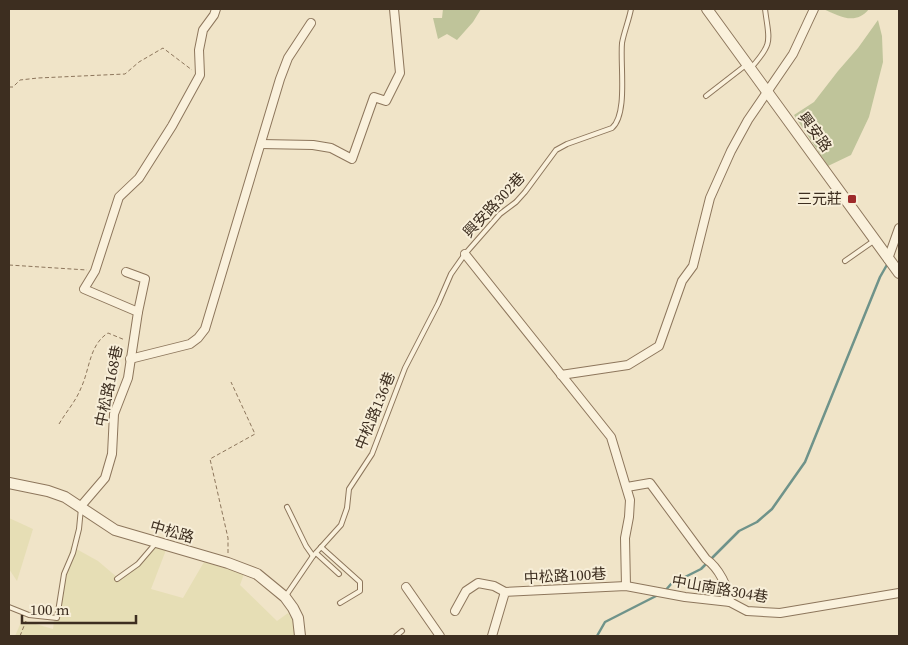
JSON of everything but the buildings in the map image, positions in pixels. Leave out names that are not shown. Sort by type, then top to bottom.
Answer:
[{"type":"street","points":[[138,312],[84,289],[95,271],[119,197],[138,178],[172,126],[200,76],[199,50],[203,30],[216,9]]},
{"type":"street","points":[[261,144],[314,145],[331,148],[352,159],[374,97],[386,100],[400,73],[394,9]]},
{"type":"street","name":"興安路","points":[[707,9],[899,273]]},
{"type":"street","points":[[561,375],[628,365],[659,346],[682,281],[693,266],[710,198],[731,151],[748,120],[793,54],[814,9]]},
{"type":"street","points":[[130,359],[190,344],[205,329],[280,79],[288,58],[311,23]]},
{"type":"street","points":[[888,259],[899,228]]},
{"type":"street","points":[[464,254],[611,437],[630,500],[625,538],[626,586]]},
{"type":"street","name":"中松路168巷","points":[[81,506],[105,478],[112,454],[114,414],[128,378],[132,343],[145,279],[126,272]]},
{"type":"street","name":"中松路","points":[[9,483],[48,490],[66,497],[115,530],[228,563],[258,574],[285,596],[298,618],[300,636]]},
{"type":"street","points":[[627,487],[650,483],[706,559],[712,564],[728,591],[730,602]]},
{"type":"street","name":"中松路100巷","points":[[455,611],[466,591],[478,584],[494,586],[506,592],[626,586]]},
{"type":"street","name":"中山南路304巷","points":[[626,586],[685,597],[730,602],[747,611],[780,613],[899,593]]},
{"type":"street","points":[[406,587],[440,636]]},
{"type":"street","name":"中松路100巷","points":[[492,636],[506,592]]},
{"type":"lane","name":"興安路302巷","points":[[464,254],[500,214],[516,202],[525,192],[556,150],[567,144],[612,128],[617,124],[620,112],[622,42],[631,9]]},
{"type":"lane","points":[[706,96],[750,66],[768,47],[769,39],[765,9]]},
{"type":"lane","points":[[845,261],[875,240]]},
{"type":"lane","name":"中松路136巷","points":[[285,596],[314,554],[340,525],[347,508],[350,489],[372,454],[404,368],[464,254]]},
{"type":"lane","points":[[9,607],[29,615],[57,618],[64,574],[80,530],[81,506]]},
{"type":"lane","points":[[287,507],[306,546],[339,574]]},
{"type":"lane","points":[[117,579],[138,564],[156,543]]},
{"type":"lane","points":[[322,547],[360,582],[360,590],[340,603]]},
{"type":"lane","points":[[396,636],[402,631]]},
{"type":"path","points":[[9,87],[13,87],[20,80],[125,74],[139,62],[163,48],[200,76]]},
{"type":"path","points":[[9,265],[95,271]]},
{"type":"path","points":[[59,424],[82,387],[95,344],[100,338],[108,333],[132,343]]},
{"type":"path","points":[[228,563],[228,538],[210,459],[254,434],[231,382]]},
{"type":"path","points":[[20,636],[29,615]]},
{"type":"shaded area","points":[[9,518],[33,529],[17,581],[9,569]]},
{"type":"shaded area","points":[[71,546],[98,561],[118,578],[138,565],[154,546],[166,550],[151,589],[183,598],[204,562],[244,574],[240,585],[277,621],[288,613],[294,622],[294,636],[15,636],[22,620],[53,629]]},
{"type":"green space","points":[[443,9],[481,9],[473,22],[457,40],[447,34],[438,39],[433,18],[442,18]]},
{"type":"green space","points":[[823,9],[869,9],[858,17],[847,18]]},
{"type":"green space","points":[[878,20],[882,36],[883,62],[869,117],[851,155],[828,166],[794,115],[814,102]]},
{"type":"waterway","points":[[665,591],[671,584],[701,569],[739,531],[757,522],[772,509],[805,462],[880,277],[888,263]]},
{"type":"waterway","points":[[597,636],[605,622],[658,595]]},
{"type":"place","name":"三元莊","points":[[852,199]]}]
